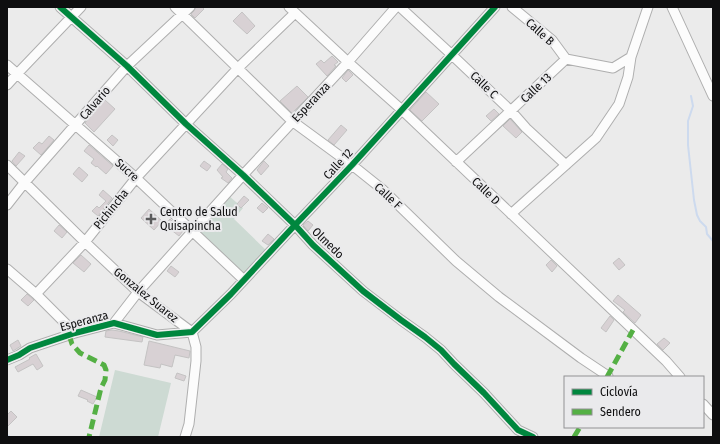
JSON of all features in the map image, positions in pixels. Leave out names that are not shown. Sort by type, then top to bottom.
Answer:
[{"type":"street","name":"Olmedo","points":[[60,7],[127,66],[186,124],[295,225],[313,245],[363,291],[442,350],[518,430],[533,437]]},
{"type":"street","points":[[7,85],[81,7]]},
{"type":"street","name":"Calle F","points":[[175,7],[292,121],[382,189],[456,261],[493,292],[581,358],[608,376]]},
{"type":"street","name":"Calvario","points":[[7,204],[127,66],[190,7]]},
{"type":"street","name":"Esperanza","points":[[114,323],[138,292],[193,232],[242,175],[348,62],[396,7]]},
{"type":"street","name":"Calle C","points":[[400,7],[566,165]]},
{"type":"street","name":"Calle 12","points":[[192,332],[231,294],[352,165],[495,7]]},
{"type":"street","name":"Calle B","points":[[512,7],[552,40],[566,59]]},
{"type":"street","points":[[511,214],[596,138],[619,104],[628,77],[630,57],[648,7]]},
{"type":"street","points":[[672,7],[713,96]]},
{"type":"street","name":"Calle D","points":[[292,10],[402,110],[666,361],[679,376]]},
{"type":"street","name":"Pichincha","points":[[36,294],[85,242],[136,178],[292,10]]},
{"type":"street","points":[[566,59],[613,68],[630,57]]},
{"type":"street","name":"Calle 13","points":[[456,162],[566,59]]},
{"type":"street","name":"Sucre","points":[[7,65],[136,178],[244,280]]},
{"type":"street","name":"Gonzalez Suarez","points":[[7,165],[138,292],[192,332]]},
{"type":"street","points":[[7,268],[36,294],[75,333]]},
{"type":"street","name":"Esperanza","points":[[7,360],[30,348],[75,333],[114,323],[158,335],[192,332]]},
{"type":"street","points":[[185,437],[189,424],[196,361],[196,347],[192,332]]},
{"type":"street","points":[[704,405],[713,415]]},
{"type":"shaded area","points":[[229,196],[243,208],[234,219],[268,252],[244,275],[197,230]]},
{"type":"shaded area","points":[[115,370],[171,383],[158,437],[99,437]]},
{"type":"building","points":[[196,7],[202,7],[204,9],[195,18],[191,14]]},
{"type":"building","points":[[242,12],[255,26],[247,34],[233,21]]},
{"type":"building","points":[[332,56],[338,62],[334,65],[336,66],[327,76],[316,64],[321,60],[324,63]]},
{"type":"building","points":[[348,70],[353,75],[346,82],[342,78]]},
{"type":"building","points":[[297,86],[308,97],[292,113],[280,101]]},
{"type":"building","points":[[426,92],[439,104],[422,121],[410,110]]},
{"type":"building","points":[[105,100],[115,109],[94,132],[85,123]]},
{"type":"building","points":[[494,109],[499,114],[491,121],[486,116]]},
{"type":"building","points":[[510,119],[522,132],[516,138],[503,126]]},
{"type":"building","points":[[341,125],[347,130],[334,145],[328,140]]},
{"type":"building","points":[[112,135],[118,140],[113,146],[107,140]]},
{"type":"building","points":[[49,136],[54,140],[41,155],[33,148],[39,142],[42,144]]},
{"type":"building","points":[[89,145],[113,166],[106,174],[91,163],[94,159],[84,151]]},
{"type":"building","points":[[19,152],[25,156],[16,166],[12,161]]},
{"type":"building","points":[[204,161],[211,166],[207,171],[200,166]]},
{"type":"building","points":[[264,161],[269,166],[261,175],[257,170]]},
{"type":"building","points":[[222,164],[228,169],[226,172],[232,178],[228,183],[221,178],[223,177],[217,170]]},
{"type":"building","points":[[79,167],[88,175],[82,182],[73,174]]},
{"type":"building","points":[[103,190],[112,198],[98,216],[92,211],[97,206],[99,208],[106,201],[99,195]]},
{"type":"building","points":[[244,196],[249,200],[241,208],[237,204]]},
{"type":"building","points":[[262,203],[268,208],[263,213],[257,208]]},
{"type":"building","points":[[149,209],[162,221],[154,230],[141,218]]},
{"type":"building","points":[[170,219],[183,231],[179,236],[164,226]]},
{"type":"building","points":[[308,221],[313,225],[308,231],[303,225]]},
{"type":"building","points":[[59,225],[67,232],[62,238],[54,231]]},
{"type":"building","points":[[268,234],[274,239],[268,245],[262,241]]},
{"type":"building","points":[[81,255],[91,264],[84,272],[73,263]]},
{"type":"building","points":[[619,258],[625,265],[619,270],[613,263]]},
{"type":"building","points":[[551,260],[557,266],[552,272],[546,265]]},
{"type":"building","points":[[171,266],[179,272],[175,277],[167,271]]},
{"type":"building","points":[[27,294],[34,300],[28,306],[21,300]]},
{"type":"building","points":[[618,295],[641,315],[635,323],[623,312],[625,310],[613,301]]},
{"type":"building","points":[[610,316],[614,320],[606,332],[601,328]]},
{"type":"building","points":[[112,330],[143,337],[142,342],[105,337],[106,331]]},
{"type":"building","points":[[664,338],[670,343],[663,350],[657,344]]},
{"type":"building","points":[[18,340],[21,346],[13,351],[10,345]]},
{"type":"building","points":[[149,341],[190,351],[189,358],[175,355],[172,367],[161,364],[160,368],[144,365]]},
{"type":"building","points":[[36,354],[43,366],[37,370],[33,364],[18,372],[15,367]]},
{"type":"building","points":[[177,373],[186,376],[184,381],[175,378]]},
{"type":"building","points":[[81,390],[97,397],[93,404],[78,396]]},
{"type":"building","points":[[11,411],[17,417],[7,427],[7,415]]},
{"type":"waterway","points":[[691,96],[693,106],[688,121],[688,145],[694,200],[697,215],[706,227],[707,234],[713,241]]},
{"type":"marked path","points":[[608,376],[633,330]]},
{"type":"marked path","points":[[69,335],[72,344],[80,353],[104,365],[106,370],[105,380],[101,388],[89,437]]},
{"type":"marked path","points":[[574,437],[579,428]]},
{"type":"cycle path","points":[[60,7],[127,66],[186,124],[243,175],[295,225],[313,245],[363,291],[441,350],[518,430],[533,437]]},
{"type":"cycle path","points":[[7,360],[30,348],[75,333],[114,323],[157,335],[192,332],[231,294],[352,165],[495,7]]},
{"type":"place","name":"Centro de Salud Quisapincha","points":[[151,219]]}]
